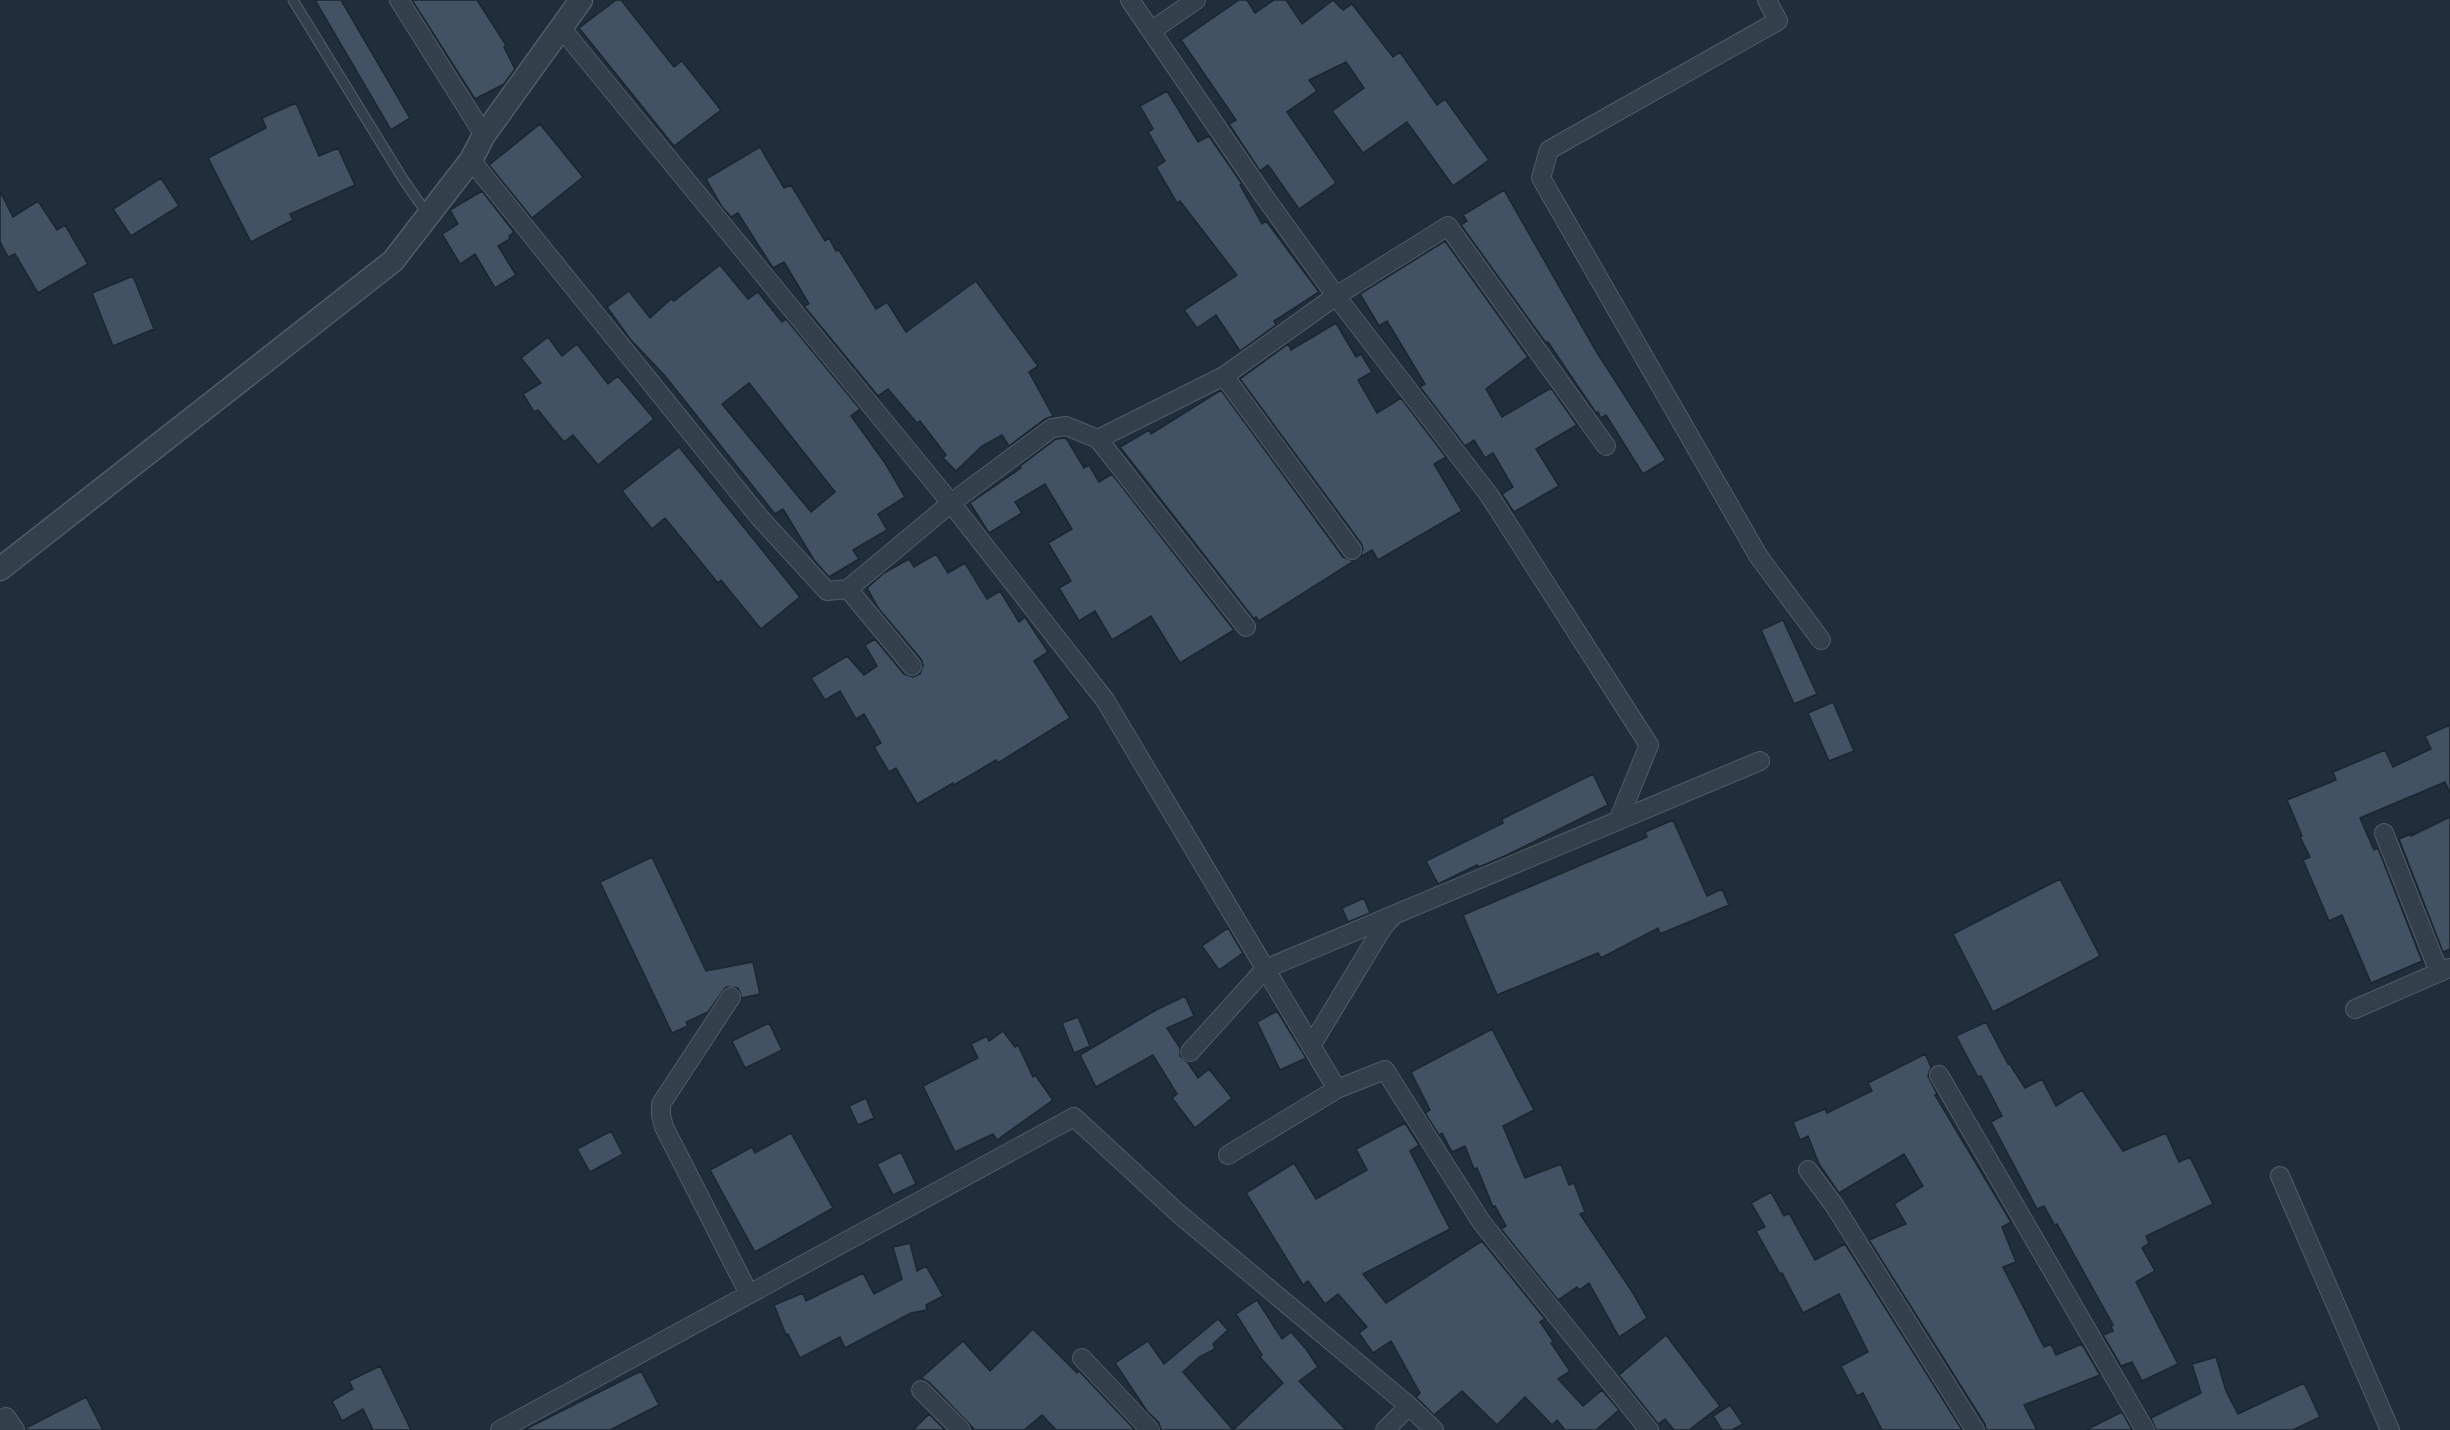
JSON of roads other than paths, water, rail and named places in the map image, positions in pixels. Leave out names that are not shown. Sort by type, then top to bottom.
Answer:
[{"type":"street","points":[[399,0],[484,135]]},
{"type":"street","points":[[0,570],[393,261],[471,160],[484,135],[581,0]]},
{"type":"street","points":[[1130,0],[1264,196],[1336,296],[1489,495],[1649,745],[1618,821]]},
{"type":"street","points":[[1151,32],[1196,0]]},
{"type":"street","points":[[1767,0],[1778,21],[1549,150],[1541,178],[1759,557],[1821,640]]},
{"type":"street","points":[[562,29],[951,503],[1105,700],[1337,1089]]},
{"type":"street","points":[[471,160],[760,518],[828,591],[848,589],[951,503],[1052,428],[1066,426],[1098,439],[1246,627]]},
{"type":"street","points":[[1098,439],[1224,376],[1336,296],[1448,226],[1606,446]]},
{"type":"street","points":[[1224,376],[1352,550]]},
{"type":"street","points":[[848,589],[912,666]]},
{"type":"street","points":[[1190,1052],[1265,969],[1760,761]]},
{"type":"street","points":[[2355,1009],[2444,970],[2384,833]]},
{"type":"street","points":[[1311,1046],[1383,927],[1394,915]]},
{"type":"street","points":[[731,998],[661,1104],[661,1115],[664,1127],[749,1293]]},
{"type":"street","points":[[1228,1155],[1337,1089],[1385,1070],[1482,1223],[1649,1430]]},
{"type":"street","points":[[1939,1075],[2145,1430]]},
{"type":"street","points":[[500,1430],[1074,1117],[1178,1213],[1409,1406],[1434,1430]]},
{"type":"street","points":[[1808,1170],[1834,1205],[1975,1430]]},
{"type":"street","points":[[2280,1176],[2390,1430]]},
{"type":"street","points":[[1082,1358],[1150,1430]]},
{"type":"street","points":[[921,1390],[961,1430]]},
{"type":"street","points":[[1385,1430],[1409,1406]]},
{"type":"street","points":[[0,1422],[6,1417],[15,1430]]},
{"type":"lane","points":[[293,0],[403,179],[428,215]]}]
